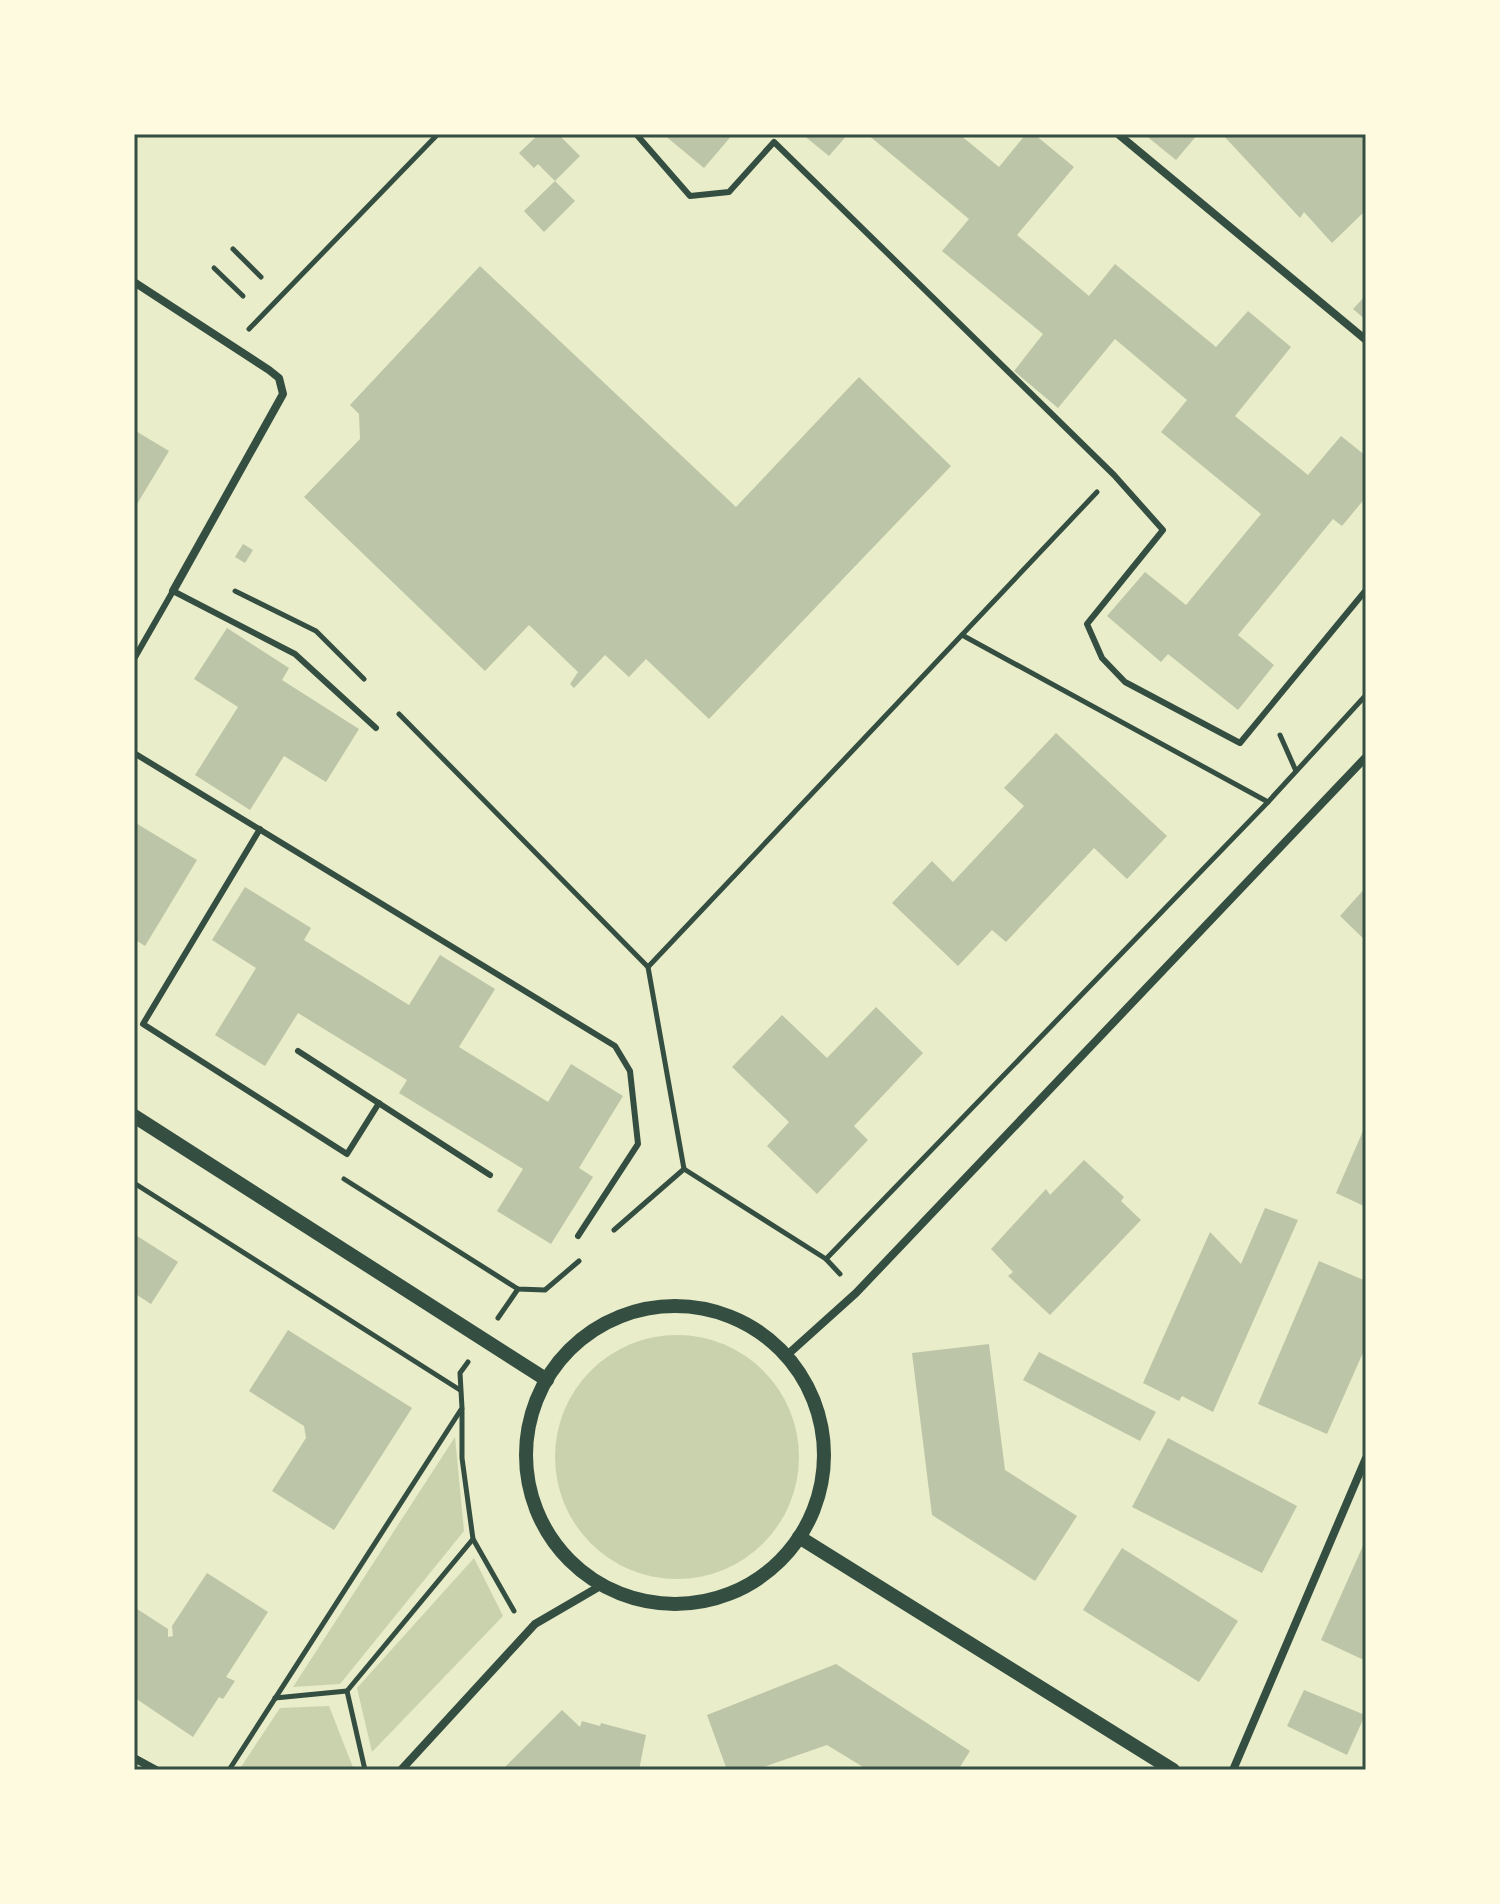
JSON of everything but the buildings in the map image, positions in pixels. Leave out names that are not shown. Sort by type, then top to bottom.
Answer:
[{"type":"street","points":[[1118,134],[1366,340]]},
{"type":"street","points":[[134,282],[279,378],[283,394],[173,591]]},
{"type":"street","points":[[786,1356],[856,1293],[1366,757]]},
{"type":"street","points":[[134,1116],[547,1380]]},
{"type":"street","points":[[659,1307],[685,1307],[725,1315],[750,1326],[786,1356],[808,1388],[821,1425],[823,1443],[822,1484],[809,1521],[787,1554],[740,1589],[703,1602],[680,1604],[625,1596],[602,1585],[563,1554],[542,1524],[532,1495],[526,1452],[529,1428],[534,1406],[557,1365],[594,1331],[614,1319],[659,1307]]},
{"type":"street","points":[[1233,1770],[1366,1458]]},
{"type":"street","points":[[799,1537],[1173,1770]]},
{"type":"street","points":[[401,1770],[535,1624],[602,1585]]},
{"type":"street","points":[[134,1758],[156,1770]]},
{"type":"lane","points":[[636,134],[690,196],[729,192],[774,142],[1114,475],[1163,530],[1087,624],[1102,658],[1125,682],[1240,743],[1366,590]]},
{"type":"lane","points":[[134,659],[173,591],[295,654],[376,728]]},
{"type":"lane","points":[[134,753],[615,1046],[630,1071],[638,1144],[578,1236]]},
{"type":"lane","points":[[260,829],[143,1024],[347,1154],[379,1103]]},
{"type":"lane","points":[[298,1051],[490,1175]]},
{"type":"path","points":[[232,346],[438,134]]},
{"type":"path","points":[[233,249],[261,277]]},
{"type":"path","points":[[214,268],[243,296]]},
{"type":"path","points":[[648,967],[1114,475]]},
{"type":"path","points":[[187,568],[316,631],[372,687]]},
{"type":"path","points":[[962,635],[1268,802]]},
{"type":"path","points":[[826,1259],[1268,802],[1366,695]]},
{"type":"path","points":[[394,709],[648,967],[684,1169]]},
{"type":"path","points":[[1267,709],[1296,771]]},
{"type":"path","points":[[134,1183],[461,1391]]},
{"type":"path","points":[[484,1338],[460,1373],[462,1458],[473,1539],[517,1616]]},
{"type":"path","points":[[229,1770],[462,1408]]},
{"type":"path","points":[[274,1698],[347,1691],[473,1539]]},
{"type":"path","points":[[347,1691],[365,1770]]},
{"type":"green space","points":[[677,1335],[724,1345],[745,1356],[763,1371],[778,1389],[789,1410],[799,1457],[789,1504],[778,1525],[763,1543],[745,1558],[724,1569],[677,1579],[630,1569],[609,1558],[591,1543],[576,1525],[565,1504],[555,1457],[565,1410],[576,1389],[591,1371],[609,1356],[630,1345]]},
{"type":"green space","points":[[455,1437],[464,1531],[340,1684],[293,1687]]},
{"type":"green space","points":[[474,1558],[503,1616],[372,1752],[357,1688]]},
{"type":"green space","points":[[329,1706],[354,1770],[239,1770],[280,1708]]}]
